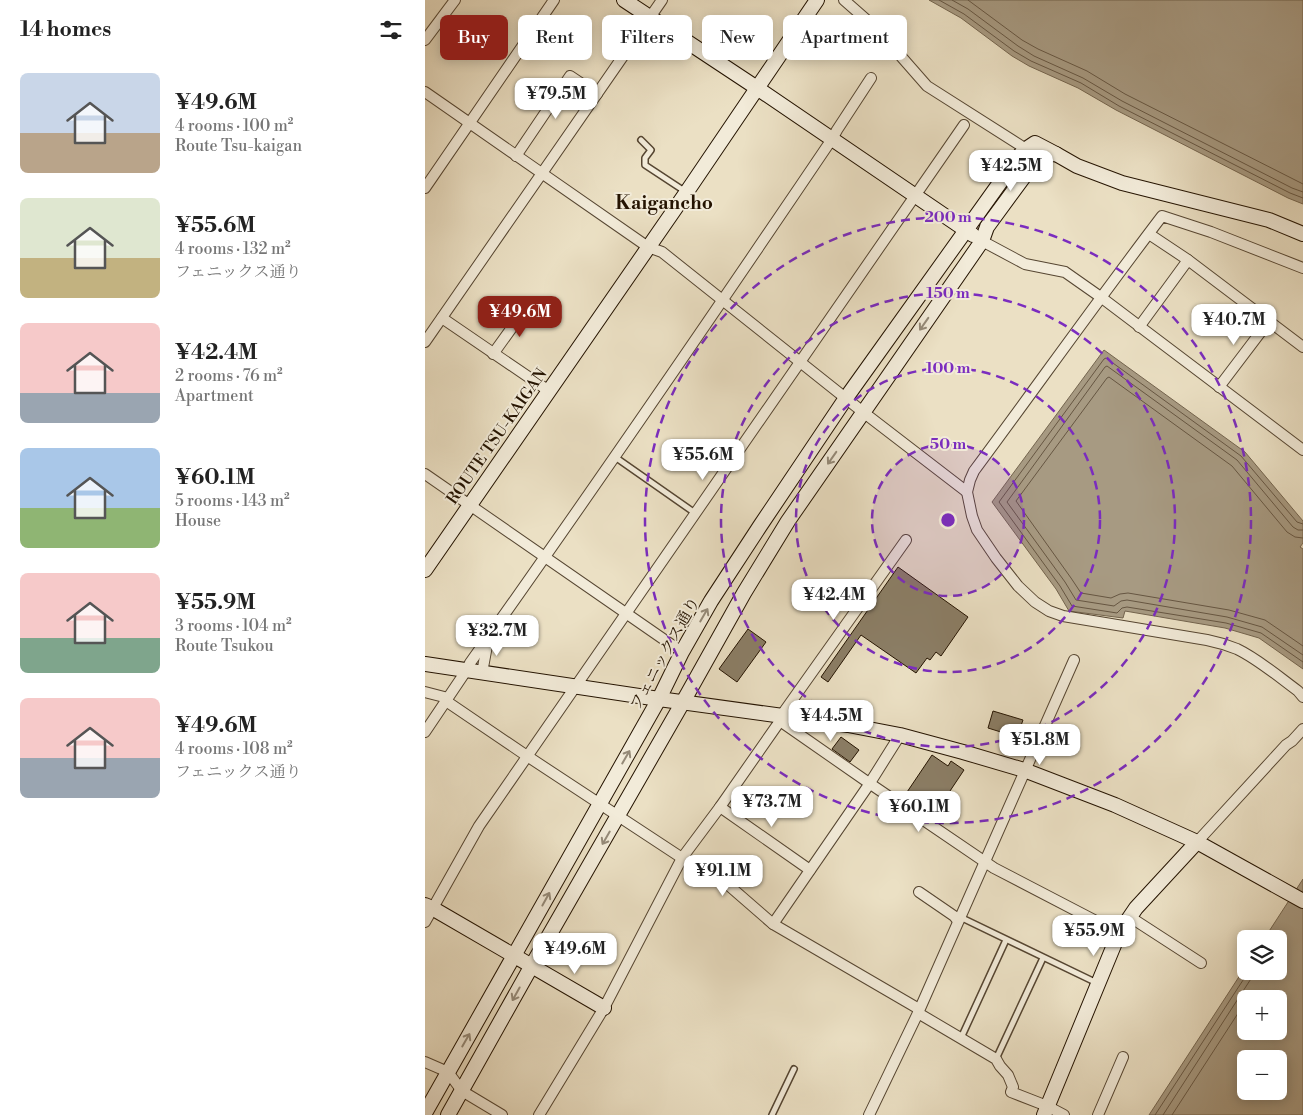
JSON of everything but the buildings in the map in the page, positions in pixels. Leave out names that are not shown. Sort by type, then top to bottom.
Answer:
[{"type":"street","points":[[425,40],[455,0]]},
{"type":"street","points":[[425,188],[554,0]]},
{"type":"street","points":[[624,0],[647,15]]},
{"type":"street","points":[[651,15],[662,0]]},
{"type":"street","name":"ROUTE TSU-KAIGAN","points":[[425,570],[817,0]]},
{"type":"street","points":[[844,0],[877,29],[927,86],[1026,150],[1035,143],[1077,166],[1122,183],[1269,220],[1303,234]]},
{"type":"street","points":[[692,45],[982,241],[1025,264],[1065,272],[1303,449]]},
{"type":"street","points":[[425,342],[620,60]]},
{"type":"street","points":[[516,156],[571,76],[597,94]]},
{"type":"street","points":[[425,732],[470,663],[722,301],[871,78]]},
{"type":"street","points":[[425,92],[648,247],[662,252],[967,492]]},
{"type":"street","points":[[425,922],[429,906],[479,826],[964,125]]},
{"type":"street","name":"フェニックス通り","points":[[425,1113],[659,699],[682,652],[711,602],[847,398],[1019,156],[1026,150]]},
{"type":"street","points":[[448,1115],[740,601],[788,521],[982,241],[987,227],[1034,163],[1044,155],[1057,154]]},
{"type":"street","points":[[1303,268],[1211,232],[1162,216],[975,471],[967,492],[977,530],[996,558],[1018,586],[1035,602],[1049,611],[1063,616],[1220,643],[1248,655],[1298,691],[1303,697]]},
{"type":"street","points":[[1149,234],[1188,260],[1303,347]]},
{"type":"street","points":[[1139,327],[1188,260]]},
{"type":"street","points":[[493,354],[526,308]]},
{"type":"street","points":[[442,318],[549,392]]},
{"type":"street","points":[[1219,387],[1269,321]]},
{"type":"street","points":[[425,474],[682,652]]},
{"type":"street","points":[[539,1115],[604,1008],[682,858],[720,807],[906,540]]},
{"type":"street","points":[[482,673],[488,637]]},
{"type":"street","points":[[869,1115],[919,1011],[1074,660]]},
{"type":"street","points":[[425,664],[683,702],[781,719],[848,725],[900,735],[963,752],[1024,770],[1115,805],[1197,842],[1303,901]]},
{"type":"street","points":[[425,692],[447,699],[599,804],[682,858],[719,877],[773,924],[996,1059],[1008,1075],[1013,1087],[1011,1092],[1045,1111],[1064,1115]]},
{"type":"street","points":[[781,719],[869,783],[984,862],[1119,933]]},
{"type":"street","points":[[1045,1111],[1119,933],[1136,908],[1286,745],[1303,729]]},
{"type":"street","points":[[773,924],[900,735]]},
{"type":"street","points":[[720,807],[810,870]]},
{"type":"street","points":[[919,892],[959,919]]},
{"type":"street","points":[[429,906],[604,1008]]},
{"type":"street","points":[[1130,918],[1201,963]]},
{"type":"street","points":[[1098,1115],[1123,1057]]},
{"type":"street","points":[[425,1062],[448,1072],[462,1091],[503,1115]]},
{"type":"lane","points":[[641,140],[651,150],[645,158],[645,165],[686,193]]},
{"type":"lane","points":[[615,456],[695,513]]},
{"type":"lane","points":[[959,919],[1098,984]]},
{"type":"lane","points":[[961,1039],[1006,940]]},
{"type":"lane","points":[[996,1059],[1043,958]]},
{"type":"lane","points":[[772,1115],[794,1069]]},
{"type":"water","points":[[929,0],[1303,0],[1303,204],[1116,110],[1078,88],[1029,66],[1012,56],[961,18]]},
{"type":"water","points":[[1104,350],[1245,452],[1303,521],[1303,543],[1300,547],[1303,549],[1303,669],[1259,638],[1225,628],[1125,611],[1123,618],[1069,611],[1056,589],[992,502]]},
{"type":"water","points":[[1303,879],[1303,1115],[1149,1115],[1237,980],[1287,980],[1287,930],[1270,930]]},
{"type":"district","name":"Kaigancho","points":[[664,202]]}]
